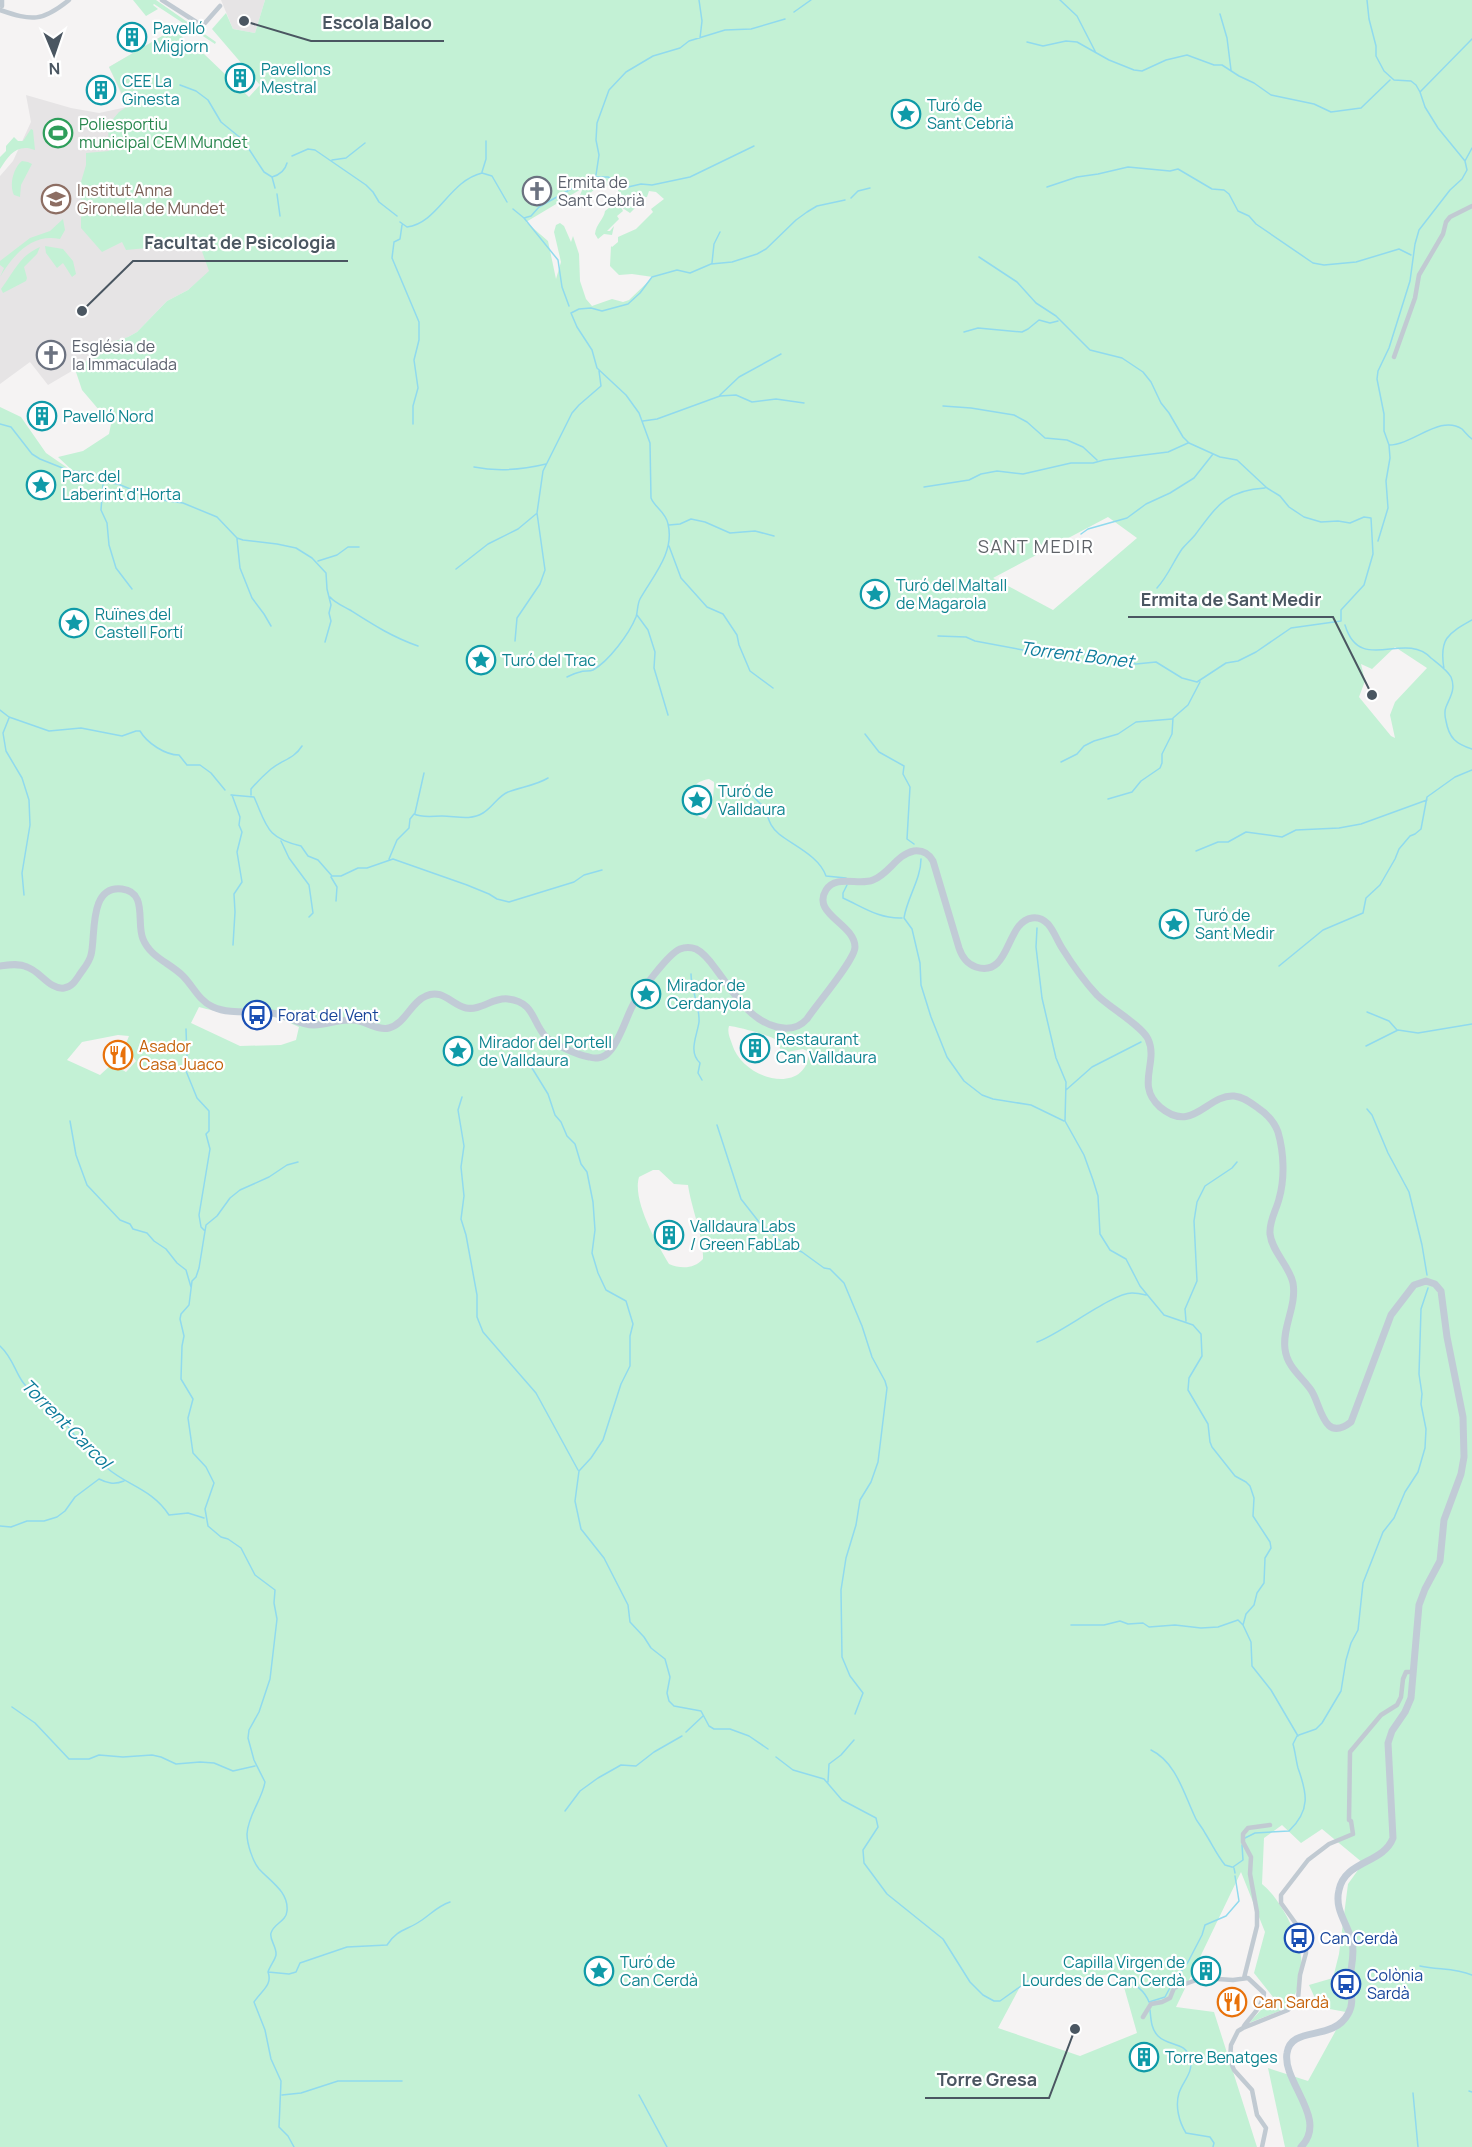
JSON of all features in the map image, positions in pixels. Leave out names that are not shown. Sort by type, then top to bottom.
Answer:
[{"type":"street","points":[[1,5],[34,18],[58,9],[69,0]]},
{"type":"street","points":[[162,0],[202,27],[220,6]]},
{"type":"street","points":[[1394,357],[1417,294],[1419,275],[1443,234],[1446,222],[1450,217],[1472,206]]},
{"type":"street","points":[[0,966],[25,966],[55,986],[62,988],[70,986],[76,981],[89,960],[92,949],[93,923],[100,902],[110,891],[123,889],[133,894],[139,903],[141,934],[149,950],[182,975],[202,1000],[214,1008],[226,1011],[276,1013],[309,1024],[319,1025],[353,1020],[386,1028],[396,1025],[421,999],[429,994],[441,995],[469,1008],[495,1000],[509,999],[520,1003],[530,1011],[549,1039],[586,1056],[597,1058],[611,1050],[634,1002],[650,981],[674,954],[684,948],[694,948],[704,955],[746,1008],[758,1019],[782,1028],[790,1029],[800,1025],[840,973],[854,950],[855,943],[851,934],[830,915],[824,905],[824,895],[828,887],[838,882],[862,883],[875,880],[907,853],[924,852],[933,861],[959,948],[970,964],[981,968],[996,965],[1023,922],[1035,918],[1043,920],[1096,994],[1147,1037],[1151,1050],[1148,1086],[1153,1100],[1160,1107],[1172,1114],[1187,1116],[1202,1112],[1220,1099],[1232,1096],[1245,1099],[1270,1117],[1277,1130],[1283,1167],[1281,1193],[1271,1220],[1270,1234],[1291,1276],[1294,1293],[1285,1339],[1285,1352],[1290,1365],[1312,1391],[1321,1415],[1327,1424],[1339,1427],[1345,1426],[1353,1419],[1391,1315],[1411,1287],[1426,1281],[1435,1284],[1439,1289],[1463,1417],[1464,1457],[1461,1474],[1445,1514],[1440,1562],[1419,1605],[1409,1703],[1392,1731],[1388,1743],[1392,1841],[1382,1852],[1347,1872],[1338,1892],[1339,1910],[1354,1950],[1350,1978],[1351,2009],[1335,2028],[1298,2037],[1290,2044],[1287,2051],[1288,2064],[1311,2123],[1309,2137],[1301,2147]]},
{"type":"street","points":[[1262,2147],[1266,2128],[1257,2115],[1252,2090],[1234,2070],[1230,2060],[1230,2045],[1238,2031],[1288,2010],[1298,1999],[1306,1942],[1299,1928],[1281,1904],[1281,1895],[1308,1860],[1329,1844],[1353,1834],[1349,1820],[1350,1752],[1381,1715],[1397,1705],[1402,1692],[1404,1676],[1406,1672],[1413,1672]]},
{"type":"street","points":[[1244,1978],[1257,1926],[1257,1912],[1250,1874],[1251,1857],[1243,1842],[1243,1834],[1248,1828],[1270,1825]]},
{"type":"street","points":[[1143,2016],[1150,2004],[1170,1998],[1174,1988],[1182,1985],[1202,1978],[1233,1980],[1248,1978],[1264,1993],[1262,2003],[1243,2028]]},
{"type":"shaded area","points":[[221,0],[265,0],[255,33],[233,29]]},
{"type":"shaded area","points":[[180,32],[190,53],[204,54],[209,272],[188,290],[167,301],[137,332],[105,344],[82,365],[48,385],[30,362],[0,384],[0,176],[13,161],[31,122],[26,95],[71,108],[99,113],[127,107],[109,67],[164,35]]},
{"type":"green space","points":[[133,0],[156,0],[216,42],[215,44],[154,4],[158,9],[146,16]]},
{"type":"green space","points":[[265,0],[1472,0],[1472,2147],[1285,2147],[1268,2068],[1308,2081],[1346,2012],[1319,2007],[1309,1985],[1333,1978],[1339,1954],[1348,1884],[1363,1863],[1322,1829],[1301,1843],[1282,1825],[1264,1838],[1262,1884],[1285,1913],[1292,1926],[1300,1953],[1301,1976],[1290,2007],[1249,2023],[1273,1997],[1254,1973],[1265,1932],[1241,1872],[1176,2007],[1214,2012],[1257,2147],[0,2147],[0,407],[21,417],[46,453],[75,473],[58,457],[83,451],[109,434],[111,424],[82,390],[76,372],[105,344],[137,332],[167,301],[188,290],[209,271],[199,243],[126,250],[122,242],[102,252],[81,228],[81,182],[86,165],[86,153],[109,151],[108,125],[119,112],[128,106],[109,67],[164,35],[180,32],[190,53],[204,54],[249,97],[260,85],[212,29],[226,13],[233,29],[255,33]],"holes":[[[595,179],[611,188],[617,188],[620,195],[609,203],[610,207],[598,224],[595,234],[598,239],[604,234],[612,235],[614,226],[607,231],[619,219],[617,216],[623,211],[621,207],[630,213],[642,201],[642,197],[647,197],[649,191],[656,192],[664,199],[651,209],[653,212],[636,229],[618,237],[618,242],[611,246],[610,266],[619,275],[653,277],[629,300],[623,302],[612,299],[592,306],[586,299],[580,281],[579,254],[573,236],[571,242],[564,226],[560,223],[556,225],[554,232],[561,262],[556,279],[548,241],[526,222],[583,188],[578,200],[583,199],[596,187],[589,183]],[[1108,517],[1137,538],[1053,610],[993,578]],[[1395,647],[1427,668],[1395,702],[1390,715],[1395,738],[1359,697],[1365,681],[1361,664],[1372,669]],[[709,779],[714,782],[712,809],[706,819],[698,816],[689,808],[690,793],[699,783]],[[199,1007],[272,1016],[299,1027],[296,1040],[281,1045],[240,1046],[191,1023]],[[729,1026],[733,1026],[773,1038],[777,1041],[782,1053],[803,1049],[809,1052],[806,1066],[798,1075],[787,1079],[761,1074],[748,1067],[738,1057],[728,1031]],[[118,1035],[129,1036],[125,1046],[136,1061],[126,1072],[112,1064],[100,1075],[67,1060],[82,1042]],[[653,1170],[659,1170],[674,1184],[688,1185],[702,1242],[703,1259],[696,1265],[687,1267],[669,1264],[647,1222],[639,1198],[639,1177]],[[1120,1973],[1137,2033],[1080,2056],[998,2028],[1021,1985]]]},
{"type":"green space","points":[[31,129],[35,150],[18,149],[10,155],[0,169],[0,157],[6,151],[6,146],[14,137],[18,141],[23,141]]},
{"type":"green space","points":[[22,161],[32,164],[21,185],[20,197],[14,195],[12,182],[14,172]]},
{"type":"green space","points":[[63,219],[65,230],[60,239],[41,239],[24,248],[0,277],[4,268],[0,265],[0,261],[30,238],[50,231]]},
{"type":"green space","points":[[45,246],[63,249],[73,261],[76,274],[72,277],[63,263],[57,268],[46,253]]},
{"type":"green space","points":[[40,247],[37,254],[24,267],[26,281],[3,293],[1,289],[18,265],[27,255]]},
{"type":"waterway","points":[[699,0],[702,21],[700,38]]},
{"type":"waterway","points":[[794,12],[811,0]]},
{"type":"waterway","points":[[1060,0],[1077,16],[1096,53]]},
{"type":"waterway","points":[[1367,0],[1376,56],[1384,71],[1394,80],[1411,81],[1416,85],[1425,107],[1438,128],[1465,161],[1467,170],[1419,230],[1410,281],[1389,348],[1378,371],[1384,431],[1389,445],[1390,458],[1386,481],[1388,508],[1378,541]]},
{"type":"waterway","points":[[1220,14],[1227,38],[1231,70]]},
{"type":"waterway","points":[[524,218],[531,216],[539,207],[596,175],[599,155],[596,140],[597,123],[609,90],[626,72],[653,56],[680,48],[689,41],[725,30],[751,29],[785,19]]},
{"type":"waterway","points":[[1420,92],[1472,39]]},
{"type":"waterway","points":[[1027,42],[1043,46],[1066,41],[1077,42],[1109,60],[1142,71],[1166,60],[1187,55],[1214,65],[1222,65],[1271,95],[1314,104],[1331,112],[1361,108],[1390,80]]},
{"type":"waterway","points":[[180,85],[196,91],[208,100],[221,122],[243,140],[264,172],[272,177],[275,176],[283,170],[287,163]]},
{"type":"waterway","points":[[482,172],[486,159],[486,141]]},
{"type":"waterway","points":[[332,160],[346,158],[365,143]]},
{"type":"waterway","points":[[595,177],[608,177],[628,187],[641,184],[652,185],[690,177],[754,146]]},
{"type":"waterway","points":[[1465,161],[1472,148]]},
{"type":"waterway","points":[[292,156],[308,149],[315,150],[366,185],[379,202],[397,216]]},
{"type":"waterway","points":[[1047,187],[1077,177],[1128,167],[1170,171],[1178,169],[1212,189],[1224,190],[1229,194],[1238,211],[1249,216],[1256,224],[1313,263],[1324,265],[1356,262],[1399,249],[1411,255]]},
{"type":"waterway","points":[[400,222],[407,227],[418,224],[436,210],[461,184],[482,173],[492,176],[507,202]]},
{"type":"waterway","points":[[272,177],[275,188]]},
{"type":"waterway","points":[[851,198],[858,191],[870,188]]},
{"type":"waterway","points":[[277,194],[280,216]]},
{"type":"waterway","points":[[567,677],[582,671],[593,670],[612,654],[624,639],[636,617],[640,599],[666,554],[669,534],[665,516],[651,498],[650,443],[639,413],[626,395],[597,368],[592,350],[571,313],[579,309],[591,308],[602,311],[628,304],[652,277],[677,270],[690,273],[711,264],[732,262],[757,254],[766,249],[807,212],[817,206],[845,200]]},
{"type":"waterway","points":[[513,209],[524,218],[558,260],[562,287],[569,306]]},
{"type":"waterway","points":[[402,225],[400,239],[394,242],[392,258],[419,322],[419,340],[414,360],[418,388],[413,406],[413,424]]},
{"type":"waterway","points":[[712,263],[714,244],[720,232]]},
{"type":"waterway","name":"Torrent Bonet","points":[[938,636],[966,637],[975,641],[1034,652],[1061,650],[1136,664],[1156,662],[1182,678],[1197,682],[1226,663],[1238,661],[1256,652],[1291,628],[1341,621],[1341,610],[1364,585],[1373,554],[1371,518],[1364,517],[1350,523],[1321,522],[1304,517],[1289,507],[1280,496],[1267,488],[1237,460],[1220,457],[1189,443],[1143,372],[1122,358],[1090,350],[1056,316],[1036,303],[1017,282],[979,257]]},
{"type":"waterway","points":[[964,332],[978,328],[1022,332],[1039,320],[1050,323],[1058,321]]},
{"type":"waterway","points":[[720,395],[739,377],[781,354]]},
{"type":"waterway","points":[[515,641],[517,618],[540,584],[545,570],[537,513],[543,471],[572,413],[601,386],[599,371]]},
{"type":"waterway","points":[[643,421],[657,419],[720,396],[736,395],[752,402],[776,399],[804,403]]},
{"type":"waterway","points":[[943,406],[1014,415],[1027,422],[1045,438],[1067,440],[1083,447],[1097,460]]},
{"type":"waterway","points":[[0,424],[11,427],[32,454],[40,459],[70,471],[85,472],[96,476],[103,482],[118,484],[155,499],[183,503],[217,517],[237,538],[296,548],[312,558],[326,573],[331,605],[329,613],[331,621],[325,642]]},
{"type":"waterway","points":[[1389,445],[1398,444],[1445,425],[1454,425],[1462,429],[1472,439]]},
{"type":"waterway","points":[[924,487],[969,480],[981,474],[997,471],[1023,474],[1071,463],[1093,463],[1168,452],[1188,443]]},
{"type":"waterway","points":[[1081,534],[1088,529],[1127,518],[1146,504],[1170,493],[1194,478],[1213,454]]},
{"type":"waterway","points":[[474,467],[510,470],[546,464]]},
{"type":"waterway","points":[[103,484],[101,510],[107,523],[109,545],[116,568],[132,589]]},
{"type":"waterway","points":[[1157,588],[1182,549],[1216,508],[1231,496],[1252,489],[1265,488]]},
{"type":"waterway","points":[[456,569],[488,544],[518,529],[536,514]]},
{"type":"waterway","points":[[669,525],[680,524],[691,519],[705,522],[730,533],[755,531],[774,536]]},
{"type":"waterway","points":[[237,539],[240,568],[252,598],[271,626]]},
{"type":"waterway","points":[[669,546],[681,578],[707,607],[723,614],[737,635],[750,671],[773,688]]},
{"type":"waterway","points":[[318,561],[337,555],[348,547],[359,547]]},
{"type":"waterway","points":[[330,597],[383,630],[418,646]]},
{"type":"waterway","points":[[637,615],[648,630],[655,652],[654,668],[668,715]]},
{"type":"waterway","points":[[1444,669],[1443,651],[1447,638],[1456,629],[1472,620]]},
{"type":"waterway","points":[[1345,625],[1352,640],[1361,647],[1372,650],[1408,648],[1420,651],[1444,669],[1451,677],[1453,685],[1445,711],[1447,727],[1454,740],[1472,749]]},
{"type":"waterway","points":[[1108,799],[1132,792],[1141,781],[1160,768],[1162,754],[1172,734],[1173,718],[1188,705],[1200,682]]},
{"type":"waterway","points":[[0,710],[9,717],[49,731],[81,728],[122,736],[140,731],[162,751],[179,755],[187,765],[200,765],[211,773],[225,790]]},
{"type":"waterway","points":[[9,718],[3,733],[6,751],[22,778],[29,800],[30,825],[22,873],[24,895]]},
{"type":"waterway","points":[[1061,762],[1077,754],[1084,746],[1118,734],[1136,722],[1172,719]]},
{"type":"waterway","points":[[865,734],[879,752],[904,766],[903,774],[910,787],[907,839],[914,844]]},
{"type":"waterway","points":[[251,795],[251,789],[263,776],[295,754],[302,746]]},
{"type":"waterway","points":[[1279,966],[1323,930],[1363,913],[1366,898],[1380,885],[1399,849],[1410,836],[1421,829],[1427,797],[1455,777],[1472,770]]},
{"type":"waterway","points":[[415,813],[424,773]]},
{"type":"waterway","points":[[389,859],[397,840],[409,828],[410,819],[414,814],[473,817],[487,811],[504,794],[548,778]]},
{"type":"waterway","points":[[231,795],[254,797],[265,823],[274,835],[301,846],[308,856],[318,860],[332,876],[341,876],[358,868],[367,868],[393,859],[509,902],[574,882],[584,875],[602,870]]},
{"type":"waterway","points":[[232,795],[240,817],[239,825],[242,832],[237,852],[242,882],[234,894],[233,945]]},
{"type":"waterway","points":[[753,796],[763,806],[775,830],[812,857],[826,876],[846,878]]},
{"type":"waterway","points":[[1196,851],[1218,842],[1228,842],[1246,832],[1282,837],[1296,830],[1339,828],[1361,824],[1427,800]]},
{"type":"waterway","points":[[281,841],[289,858],[309,885],[313,913],[309,917]]},
{"type":"waterway","points":[[921,859],[919,874],[904,918],[912,929],[920,963],[921,985],[947,1057],[964,1081],[982,1095],[1031,1105],[1064,1121]]},
{"type":"waterway","points":[[331,877],[337,887],[336,901]]},
{"type":"waterway","points":[[847,885],[843,898],[886,917],[902,918]]},
{"type":"waterway","points":[[1037,928],[1036,947],[1042,998],[1056,1058],[1066,1082],[1065,1121],[1084,1155],[1098,1196],[1100,1234],[1110,1250],[1126,1259],[1140,1286],[1164,1315],[1193,1325],[1201,1334],[1202,1356],[1189,1378],[1188,1390],[1208,1424],[1212,1447],[1235,1476],[1250,1486],[1254,1498],[1253,1516],[1270,1542],[1271,1548],[1265,1558],[1264,1583],[1257,1593],[1254,1605],[1246,1614],[1243,1625],[1251,1642],[1252,1666],[1271,1690],[1298,1736]]},
{"type":"waterway","points":[[691,974],[699,1016],[694,1054],[700,1063],[698,1073],[702,1080]]},
{"type":"waterway","points":[[1367,1012],[1389,1021],[1397,1030]]},
{"type":"waterway","points":[[1366,1046],[1398,1030],[1418,1033],[1472,1024]]},
{"type":"waterway","points":[[186,1029],[187,1057],[184,1066],[197,1098],[209,1111],[209,1131],[206,1134],[210,1149],[199,1215],[201,1227],[205,1231]]},
{"type":"waterway","points":[[1066,1090],[1092,1067],[1141,1042]]},
{"type":"waterway","points":[[532,1068],[548,1094],[555,1115],[567,1136],[575,1144],[581,1164],[587,1172],[593,1202],[595,1230],[592,1253],[598,1273],[606,1290],[626,1301],[633,1324],[630,1336],[630,1366],[621,1384],[603,1440],[579,1471]]},
{"type":"waterway","points":[[462,1097],[458,1110],[464,1146],[461,1167],[464,1196],[461,1219],[477,1295],[477,1317],[483,1332],[536,1393],[578,1470]]},
{"type":"waterway","points":[[1367,1109],[1409,1192],[1427,1275]]},
{"type":"waterway","points":[[70,1121],[76,1155],[87,1185],[120,1220],[130,1224],[133,1229],[147,1233],[166,1249],[186,1270],[191,1287]]},
{"type":"waterway","points":[[717,1125],[741,1199],[759,1222],[784,1244],[802,1252],[824,1268],[830,1269],[844,1283],[872,1357],[887,1388],[878,1462],[871,1482],[860,1500],[841,1590],[842,1657],[850,1676],[863,1693],[855,1714]]},
{"type":"waterway","points":[[294,2147],[279,2127],[281,2081],[271,2059],[265,2030],[254,2002],[269,1981],[268,1972],[276,1955],[271,1933],[286,1915],[287,1904],[278,1887],[257,1866],[249,1848],[247,1834],[265,1782],[254,1760],[248,1738],[249,1730],[259,1712],[270,1679],[277,1619],[274,1603],[275,1590],[255,1575],[241,1548],[221,1537],[208,1526],[205,1509],[214,1483],[206,1467],[193,1453],[188,1418],[193,1399],[181,1379],[184,1336],[180,1319],[181,1314],[189,1305],[192,1281],[199,1268],[206,1225],[240,1190],[269,1177],[287,1165],[298,1162]]},
{"type":"waterway","points":[[1186,1321],[1185,1309],[1197,1281],[1194,1221],[1197,1202],[1205,1186],[1237,1162]]},
{"type":"waterway","points":[[1299,1735],[1316,1729],[1322,1723],[1341,1691],[1346,1660],[1358,1630],[1363,1583],[1383,1532],[1394,1518],[1405,1492],[1418,1472],[1425,1448],[1426,1429],[1421,1404],[1419,1374],[1421,1309],[1428,1288]]},
{"type":"waterway","points":[[1037,1342],[1060,1331],[1112,1299],[1132,1293],[1146,1295]]},
{"type":"waterway","name":"Torrent Carcol","points":[[0,1346],[26,1386],[62,1418],[76,1437],[90,1444],[107,1468],[155,1499],[169,1515],[188,1513],[204,1518]]},
{"type":"waterway","points":[[579,1471],[575,1501],[581,1529],[604,1558],[628,1605],[630,1622],[651,1648],[665,1659],[670,1677],[667,1693],[669,1701],[674,1706],[701,1711],[709,1726],[714,1729],[730,1729],[749,1736],[768,1749]]},
{"type":"waterway","points":[[0,1526],[11,1527],[27,1521],[44,1521],[57,1517],[65,1511],[75,1497],[99,1479],[111,1483],[124,1481]]},
{"type":"waterway","points":[[1071,1625],[1104,1625],[1120,1621],[1128,1624],[1143,1623],[1149,1627],[1175,1625],[1201,1628],[1218,1627],[1238,1620],[1243,1625]]},
{"type":"waterway","points":[[12,1707],[35,1723],[69,1759],[89,1759],[99,1755],[123,1757],[152,1755],[176,1764],[214,1763],[233,1771],[255,1766]]},
{"type":"waterway","points":[[686,1732],[703,1716]]},
{"type":"waterway","points":[[565,1811],[580,1791],[598,1778],[621,1765],[636,1766],[654,1752],[682,1736]]},
{"type":"waterway","points":[[1245,1838],[1255,1833],[1289,1831],[1301,1816],[1305,1793],[1293,1744],[1297,1736]]},
{"type":"waterway","points":[[828,1782],[829,1764],[841,1755],[854,1740]]},
{"type":"waterway","points":[[1151,1750],[1160,1755],[1173,1770],[1197,1821],[1225,1865],[1232,1867]]},
{"type":"waterway","points":[[776,1757],[793,1770],[824,1779],[842,1800],[876,1818],[878,1827],[863,1850],[864,1863],[887,1894],[943,1939],[970,1982],[983,1995],[994,2001],[1000,2001],[1028,1981],[1050,1977],[1094,1980]]},
{"type":"waterway","points":[[1233,1867],[1243,1860],[1242,1845]]},
{"type":"waterway","points":[[1234,1868],[1235,1873]]},
{"type":"waterway","points":[[1149,2002],[1165,1997],[1188,1962],[1205,1925],[1226,1916],[1239,1901],[1235,1876]]},
{"type":"waterway","points":[[268,1972],[289,1974],[296,1972],[300,1963],[347,1947],[387,1945],[399,1933],[450,1902]]},
{"type":"waterway","points":[[1420,1966],[1472,1975]]},
{"type":"waterway","points":[[1122,1977],[1141,1990],[1149,2002]]},
{"type":"waterway","points":[[1150,2010],[1152,2024],[1158,2036],[1185,2049],[1190,2059],[1191,2068],[1177,2103],[1178,2114],[1184,2129],[1186,2133],[1210,2137],[1214,2143],[1213,2147]]},
{"type":"waterway","points":[[282,2095],[301,2093],[338,2081],[402,2081]]},
{"type":"waterway","points":[[1413,2093],[1418,2147]]},
{"type":"waterway","points":[[639,2095],[667,2147]]},
{"type":"place","name":"Escola Baloo","points":[[244,21]]},
{"type":"place","name":"Pavelló Migjorn","points":[[132,37]]},
{"type":"place","name":"Pavellons Mestral","points":[[240,78]]},
{"type":"place","name":"CEE La Ginesta","points":[[101,90]]},
{"type":"place","name":"Turó de Sant Cebrià","points":[[906,114]]},
{"type":"place","name":"Poliesportiu municipal CEM Mundet","points":[[58,133]]},
{"type":"place","name":"Ermita de Sant Cebrià","points":[[537,191]]},
{"type":"place","name":"Institut Anna Gironella de Mundet","points":[[56,199]]},
{"type":"place","name":"Facultat de Psicologia","points":[[82,311]]},
{"type":"place","name":"Església de la Immaculada","points":[[51,355]]},
{"type":"place","name":"Pavelló Nord","points":[[42,416]]},
{"type":"place","name":"Parc del Laberint d'Horta","points":[[41,485]]},
{"type":"place","name":"Turó del Maltall de Magarola","points":[[875,594]]},
{"type":"place","name":"Ruïnes del Castell Fortí","points":[[74,623]]},
{"type":"place","name":"Turó del Trac","points":[[481,660]]},
{"type":"place","name":"Ermita de Sant Medir","points":[[1372,695]]},
{"type":"place","name":"Turó de Valldaura","points":[[697,800]]},
{"type":"place","name":"Turó de Sant Medir","points":[[1174,924]]},
{"type":"place","name":"Mirador de Cerdanyola","points":[[646,994]]},
{"type":"place","name":"Forat del Vent","points":[[257,1015]]},
{"type":"place","name":"Restaurant Can Valldaura","points":[[755,1048]]},
{"type":"place","name":"Mirador del Portell de Valldaura","points":[[458,1051]]},
{"type":"place","name":"Asador Casa Juaco","points":[[118,1055]]},
{"type":"place","name":"Valldaura Labs / Green FabLab","points":[[669,1235]]},
{"type":"place","name":"Can Cerdà","points":[[1299,1938]]},
{"type":"place","name":"Turó de Can Cerdà","points":[[599,1971]]},
{"type":"place","name":"Capilla Virgen de Lourdes de Can Cerdà","points":[[1206,1971]]},
{"type":"place","name":"Colònia Sardà","points":[[1346,1984]]},
{"type":"place","name":"Can Sardà","points":[[1232,2002]]},
{"type":"place","name":"Torre Gresa","points":[[1075,2029]]},
{"type":"place","name":"Torre Benatges","points":[[1144,2057]]},
{"type":"district","name":"SANT MEDIR","points":[[1036,547]]}]
